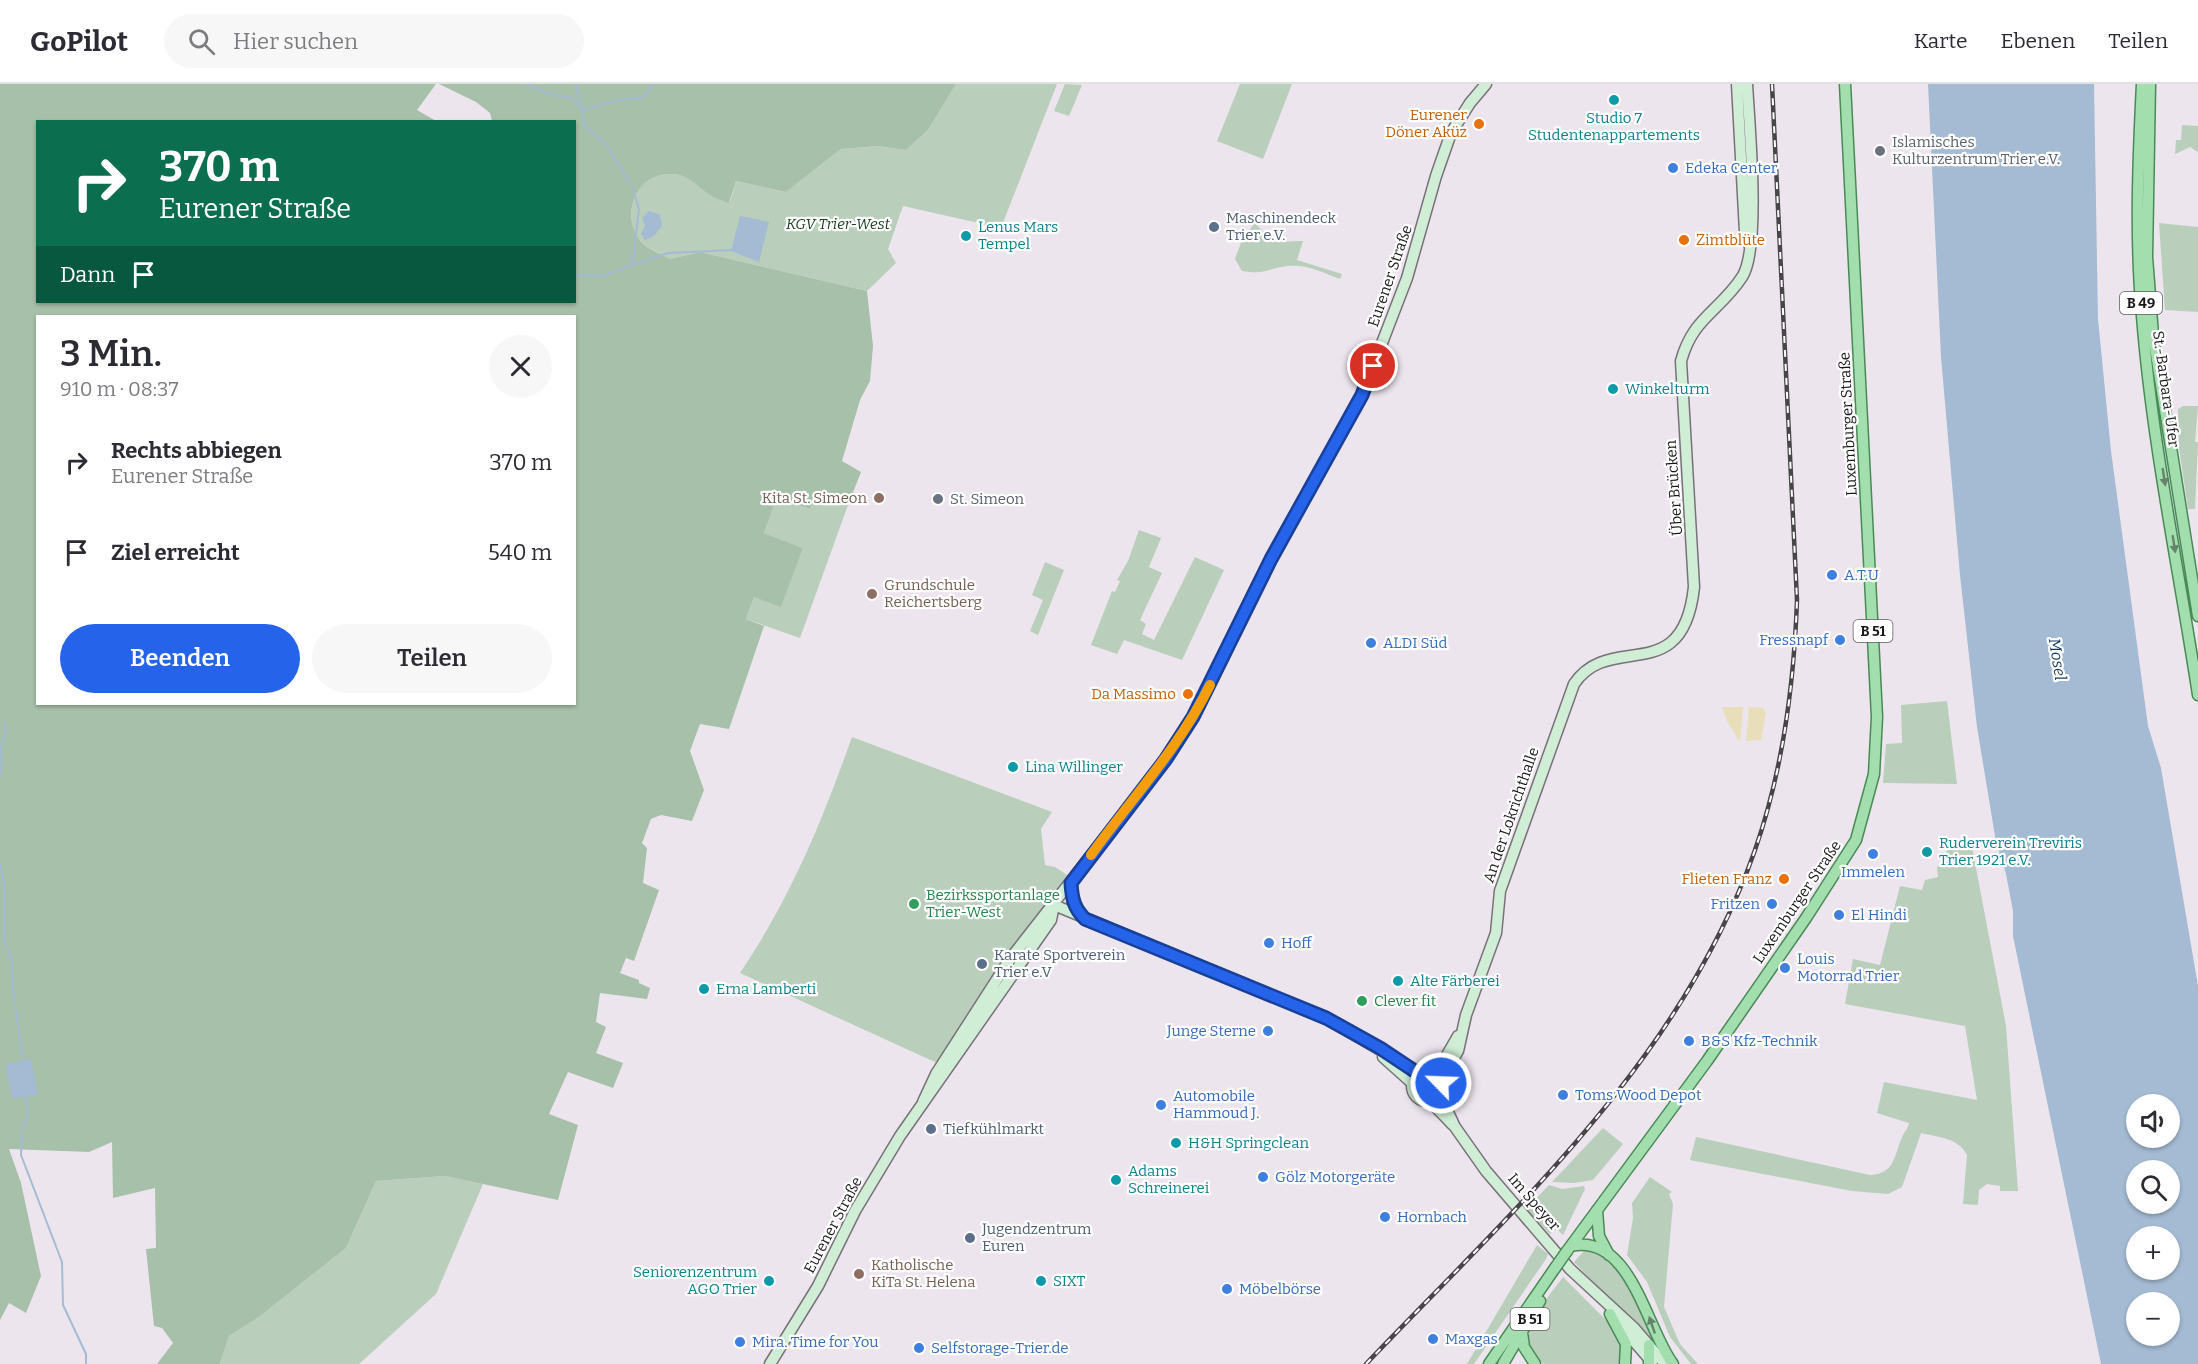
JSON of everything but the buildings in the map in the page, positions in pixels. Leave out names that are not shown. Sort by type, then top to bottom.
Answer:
[{"type":"main road","name":"Luxemburger Straße","points":[[1490,1363],[1552,1272],[1707,1061],[1835,876],[1856,840],[1871,788],[1876,742],[1875,654],[1845,84]]},
{"type":"main road","name":"St.-Barbara-Ufer","points":[[2142,84],[2137,188],[2142,320],[2153,407],[2198,695]]},
{"type":"main road","name":"St.-Barbara-Ufer","points":[[2150,84],[2147,256],[2152,335],[2198,616]]},
{"type":"main road","points":[[1597,1210],[1599,1236],[1610,1256],[1634,1284],[1659,1342],[1673,1364]]},
{"type":"main road","points":[[1569,1249],[1591,1247],[1610,1256]]},
{"type":"main road","name":"Luxemburger Straße","points":[[1506,1363],[1538,1304],[1552,1272]]},
{"type":"main road","points":[[1610,1314],[1626,1344],[1625,1364]]},
{"type":"main road","points":[[1522,1332],[1524,1347],[1535,1364]]},
{"type":"main road","points":[[1506,1363],[1510,1335]]},
{"type":"main road","points":[[1649,1345],[1651,1362]]},
{"type":"street","name":"Eurener Straße","points":[[770,1364],[818,1286],[855,1211],[923,1102],[1051,920],[1054,905],[1166,759],[1193,717],[1271,559],[1362,395],[1409,272],[1449,139],[1458,121],[1486,84]]},
{"type":"street","name":"Über Brücken","points":[[1737,84],[1745,232],[1750,247]]},
{"type":"street","name":"Über Brücken","points":[[1578,678],[1605,662],[1660,651],[1683,630],[1692,611],[1694,575],[1681,362],[1692,331],[1744,275],[1750,247],[1753,213],[1747,84]]},
{"type":"street","name":"An der Lokrichthalle","points":[[1437,1076],[1460,1033],[1496,933],[1500,891],[1578,678]]},
{"type":"street","points":[[1071,883],[1075,908],[1085,919]]},
{"type":"street","points":[[1054,905],[1251,986],[1340,1025],[1419,1073],[1437,1076],[1440,1095],[1430,1101],[1415,1096],[1412,1083],[1368,1047],[1275,1002],[1251,986]]},
{"type":"street","points":[[1412,1083],[1419,1073]]},
{"type":"street","name":"Im Speyer","points":[[1440,1095],[1455,1127],[1486,1171],[1570,1269],[1649,1345],[1665,1364]]},
{"type":"street","name":"Im Speyer","points":[[1430,1101],[1445,1120],[1455,1127]]},
{"type":"street","name":"Im Speyer","points":[[1595,1293],[1651,1362]]},
{"type":"green space","points":[[0,84],[436,84],[417,110],[434,120],[36,120],[36,303],[576,303],[576,120],[492,120],[490,113],[476,102],[439,84],[956,84],[928,130],[906,150],[878,146],[841,149],[786,192],[736,181],[729,203],[710,195],[687,178],[672,174],[660,175],[642,187],[632,206],[631,217],[641,242],[670,259],[700,252],[867,291],[873,346],[870,381],[860,400],[842,461],[861,472],[848,505],[817,493],[810,509],[777,497],[764,533],[803,548],[781,607],[754,597],[746,619],[764,626],[729,729],[700,724],[690,751],[704,790],[692,821],[661,815],[651,819],[642,843],[647,848],[643,883],[659,890],[634,961],[626,958],[620,973],[639,980],[639,983],[650,988],[647,999],[600,993],[596,1022],[606,1027],[596,1053],[623,1063],[613,1088],[568,1072],[549,1114],[578,1125],[558,1200],[445,1176],[376,1181],[346,1248],[259,1317],[229,1336],[220,1364],[157,1364],[173,1343],[162,1328],[154,1326],[146,1249],[156,1248],[155,1188],[113,1198],[112,1142],[89,1152],[9,1149],[21,1183],[41,1276],[26,1313],[9,1303],[0,1320]]},
{"type":"green space","name":"KGV Trier-West","points":[[956,84],[1057,84],[1001,228],[903,206],[888,249],[896,263],[867,291],[700,252],[670,259],[653,251],[639,239],[631,217],[632,206],[642,187],[660,175],[682,176],[710,195],[730,202],[736,181],[786,192],[841,149],[878,146],[906,150],[928,130]]},
{"type":"green space","points":[[1065,84],[1082,85],[1069,116],[1054,111]]},
{"type":"green space","points":[[1240,84],[1292,84],[1263,159],[1217,141]]},
{"type":"green space","points":[[2182,125],[2198,126],[2198,152],[2190,147],[2175,154],[2176,140],[2181,140]]},
{"type":"green space","points":[[1255,223],[1273,242],[1303,241],[1297,260],[1342,274],[1340,279],[1302,266],[1282,267],[1262,272],[1242,271],[1235,259],[1242,240]]},
{"type":"green space","points":[[2159,223],[2198,227],[2198,312],[2165,310]]},
{"type":"green space","points":[[2183,406],[2198,406],[2195,442],[2198,442],[2195,509],[2188,509],[2179,448],[2178,409]]},
{"type":"green space","points":[[817,493],[848,505],[800,638],[746,619],[754,597],[781,606],[803,548],[764,533],[777,497],[810,509]]},
{"type":"green space","points":[[1139,530],[1161,538],[1149,567],[1162,573],[1140,620],[1146,624],[1142,634],[1154,640],[1195,557],[1224,570],[1182,660],[1124,640],[1117,654],[1091,645],[1112,591],[1115,592],[1120,581],[1117,580],[1128,561]]},
{"type":"green space","points":[[1045,562],[1064,570],[1038,635],[1030,631],[1043,600],[1032,595]]},
{"type":"green space","points":[[1947,701],[1957,784],[1883,783],[1886,744],[1902,743],[1901,705]]},
{"type":"green space","name":"Bezirkssportanlage Trier-West","points":[[852,737],[1052,812],[1041,829],[1045,865],[1055,867],[1067,875],[990,978],[937,1063],[740,973],[775,916],[804,859]]},
{"type":"green space","points":[[1972,847],[2006,1026],[2018,1191],[2000,1191],[2000,1186],[1987,1184],[1979,1190],[1978,1205],[1963,1204],[1967,1155],[1959,1145],[1953,1142],[1921,1133],[1902,1187],[1888,1194],[1852,1191],[1690,1160],[1696,1137],[1870,1175],[1879,1174],[1893,1162],[1909,1123],[1877,1113],[1884,1082],[1977,1100],[1965,1026],[1845,1004],[1853,959],[1880,965],[1900,886],[1922,890],[1925,880],[1938,877],[1937,867],[1949,866],[1946,848]]},
{"type":"green space","points":[[1427,1077],[1433,1080],[1436,1086],[1433,1092],[1427,1095],[1421,1092],[1418,1086],[1421,1080]]},
{"type":"green space","points":[[1603,1128],[1623,1144],[1593,1180],[1574,1183],[1552,1182]]},
{"type":"green space","points":[[445,1176],[483,1184],[436,1294],[359,1364],[220,1364],[229,1336],[259,1317],[346,1248],[376,1181]]},
{"type":"green space","points":[[1650,1177],[1672,1192],[1669,1194],[1673,1204],[1664,1307],[1680,1344],[1698,1364],[1691,1364],[1670,1337],[1647,1282],[1627,1255],[1633,1218],[1632,1203]]},
{"type":"green space","points":[[1549,1185],[1562,1189],[1584,1186],[1585,1189],[1563,1235],[1557,1229],[1550,1234],[1526,1209]]},
{"type":"green space","points":[[1537,1245],[1548,1254],[1546,1259],[1474,1364],[1467,1364]]},
{"type":"green space","points":[[1584,1251],[1598,1255],[1610,1263],[1621,1275],[1639,1304],[1656,1348],[1574,1262]]},
{"type":"green space","points":[[1563,1277],[1612,1326],[1625,1353],[1621,1364],[1544,1364],[1533,1355],[1529,1344],[1529,1333],[1533,1321],[1539,1309]]},
{"type":"sand","points":[[1722,707],[1743,707],[1740,742],[1728,723]]},
{"type":"sand","points":[[1749,707],[1763,708],[1766,713],[1761,740],[1746,741]]},
{"type":"water","name":"Mosel","points":[[1928,84],[2094,84],[2098,319],[2111,451],[2148,726],[2161,768],[2198,986],[2198,1364],[2101,1364],[2013,936],[2013,911],[2006,874],[1996,842],[1977,727],[1960,575],[1941,357]]},
{"type":"water","points":[[649,211],[660,215],[662,226],[654,236],[645,240],[641,234],[645,225],[642,218]]},
{"type":"water","points":[[740,216],[769,222],[759,262],[731,251]]},
{"type":"water","points":[[31,1059],[38,1095],[12,1099],[6,1064]]},
{"type":"waterway","points":[[526,84],[553,95],[573,98],[582,110]]},
{"type":"waterway","points":[[576,84],[582,108]]},
{"type":"waterway","points":[[630,184],[608,147],[585,126],[582,110],[619,100],[643,97],[654,84]]},
{"type":"waterway","points":[[633,189],[639,209],[632,265],[668,253],[732,250]]},
{"type":"waterway","points":[[576,275],[602,276],[632,265]]},
{"type":"waterway","points":[[0,775],[1,750],[5,735],[4,722]]},
{"type":"waterway","points":[[0,863],[4,886],[4,939],[12,962],[13,989],[23,1061]]},
{"type":"waterway","points":[[25,1094],[28,1116],[23,1125],[21,1155],[62,1262],[63,1305],[86,1354],[86,1364]]},
{"type":"railway","points":[[1366,1364],[1535,1188],[1589,1127],[1639,1064],[1684,997],[1723,926],[1765,820],[1780,758],[1790,695],[1797,600],[1772,84]]},
{"type":"slow traffic","points":[[1091,855],[1166,759],[1210,685]]},
{"type":"place","name":"Studio 7 Studentenappartements","points":[[1614,100]]},
{"type":"place","name":"Eurener Döner Aküz","points":[[1479,124]]},
{"type":"place","name":"Islamisches Kulturzentrum Trier e.V.","points":[[1880,151]]},
{"type":"place","name":"Edeka Center","points":[[1673,168]]},
{"type":"place","name":"Maschinendeck Trier e.V.","points":[[1214,227]]},
{"type":"place","name":"Lenus Mars Tempel","points":[[966,236]]},
{"type":"place","name":"Zimtblüte","points":[[1684,240]]},
{"type":"place","name":"Winkelturm","points":[[1613,389]]},
{"type":"place","name":"Kita St. Simeon","points":[[879,498]]},
{"type":"place","name":"St. Simeon","points":[[938,499]]},
{"type":"place","name":"A.T.U","points":[[1832,575]]},
{"type":"place","name":"Grundschule Reichertsberg","points":[[872,594]]},
{"type":"place","name":"Fressnapf","points":[[1840,640]]},
{"type":"place","name":"ALDI Süd","points":[[1371,643]]},
{"type":"place","name":"Da Massimo","points":[[1188,694]]},
{"type":"place","name":"Lina Willinger","points":[[1013,767]]},
{"type":"place","name":"Ruderverein Treviris Trier 1921 e.V.","points":[[1927,852]]},
{"type":"place","name":"Immelen","points":[[1873,854]]},
{"type":"place","name":"Flieten Franz","points":[[1784,879]]},
{"type":"place","name":"Bezirkssportanlage Trier-West","points":[[914,904]]},
{"type":"place","name":"Fritzen","points":[[1772,904]]},
{"type":"place","name":"El Hindi","points":[[1839,915]]},
{"type":"place","name":"Hoff","points":[[1269,943]]},
{"type":"place","name":"Karate Sportverein Trier e.V","points":[[982,964]]},
{"type":"place","name":"Louis Motorrad Trier","points":[[1785,968]]},
{"type":"place","name":"Alte Färberei","points":[[1398,981]]},
{"type":"place","name":"Erna Lamberti","points":[[704,989]]},
{"type":"place","name":"Clever fit","points":[[1362,1001]]},
{"type":"place","name":"Junge Sterne","points":[[1268,1031]]},
{"type":"place","name":"B&S Kfz-Technik","points":[[1689,1041]]},
{"type":"place","name":"Toms Wood Depot","points":[[1563,1095]]},
{"type":"place","name":"Automobile Hammoud J.","points":[[1161,1105]]},
{"type":"place","name":"Tiefkühlmarkt","points":[[931,1129]]},
{"type":"place","name":"H&H Springclean","points":[[1176,1143]]},
{"type":"place","name":"Gölz Motorgeräte","points":[[1263,1177]]},
{"type":"place","name":"Adams Schreinerei","points":[[1116,1180]]},
{"type":"place","name":"Hornbach","points":[[1385,1217]]},
{"type":"place","name":"Jugendzentrum Euren","points":[[970,1238]]},
{"type":"place","name":"Katholische KiTa St. Helena","points":[[859,1274]]},
{"type":"place","name":"Seniorenzentrum AGO Trier","points":[[769,1281]]},
{"type":"place","name":"SIXT","points":[[1041,1281]]},
{"type":"place","name":"Möbelbörse","points":[[1227,1289]]},
{"type":"place","name":"Maxgas","points":[[1433,1339]]},
{"type":"place","name":"Mira. Time for You","points":[[740,1342]]},
{"type":"place","name":"Selfstorage-Trier.de","points":[[919,1348]]},
{"type":"route","points":[[1373,366],[1362,395],[1271,559],[1193,717],[1166,759],[1071,883],[1072,898],[1075,908],[1085,919],[1326,1018],[1368,1040],[1414,1071],[1435,1073],[1441,1083]]}]
